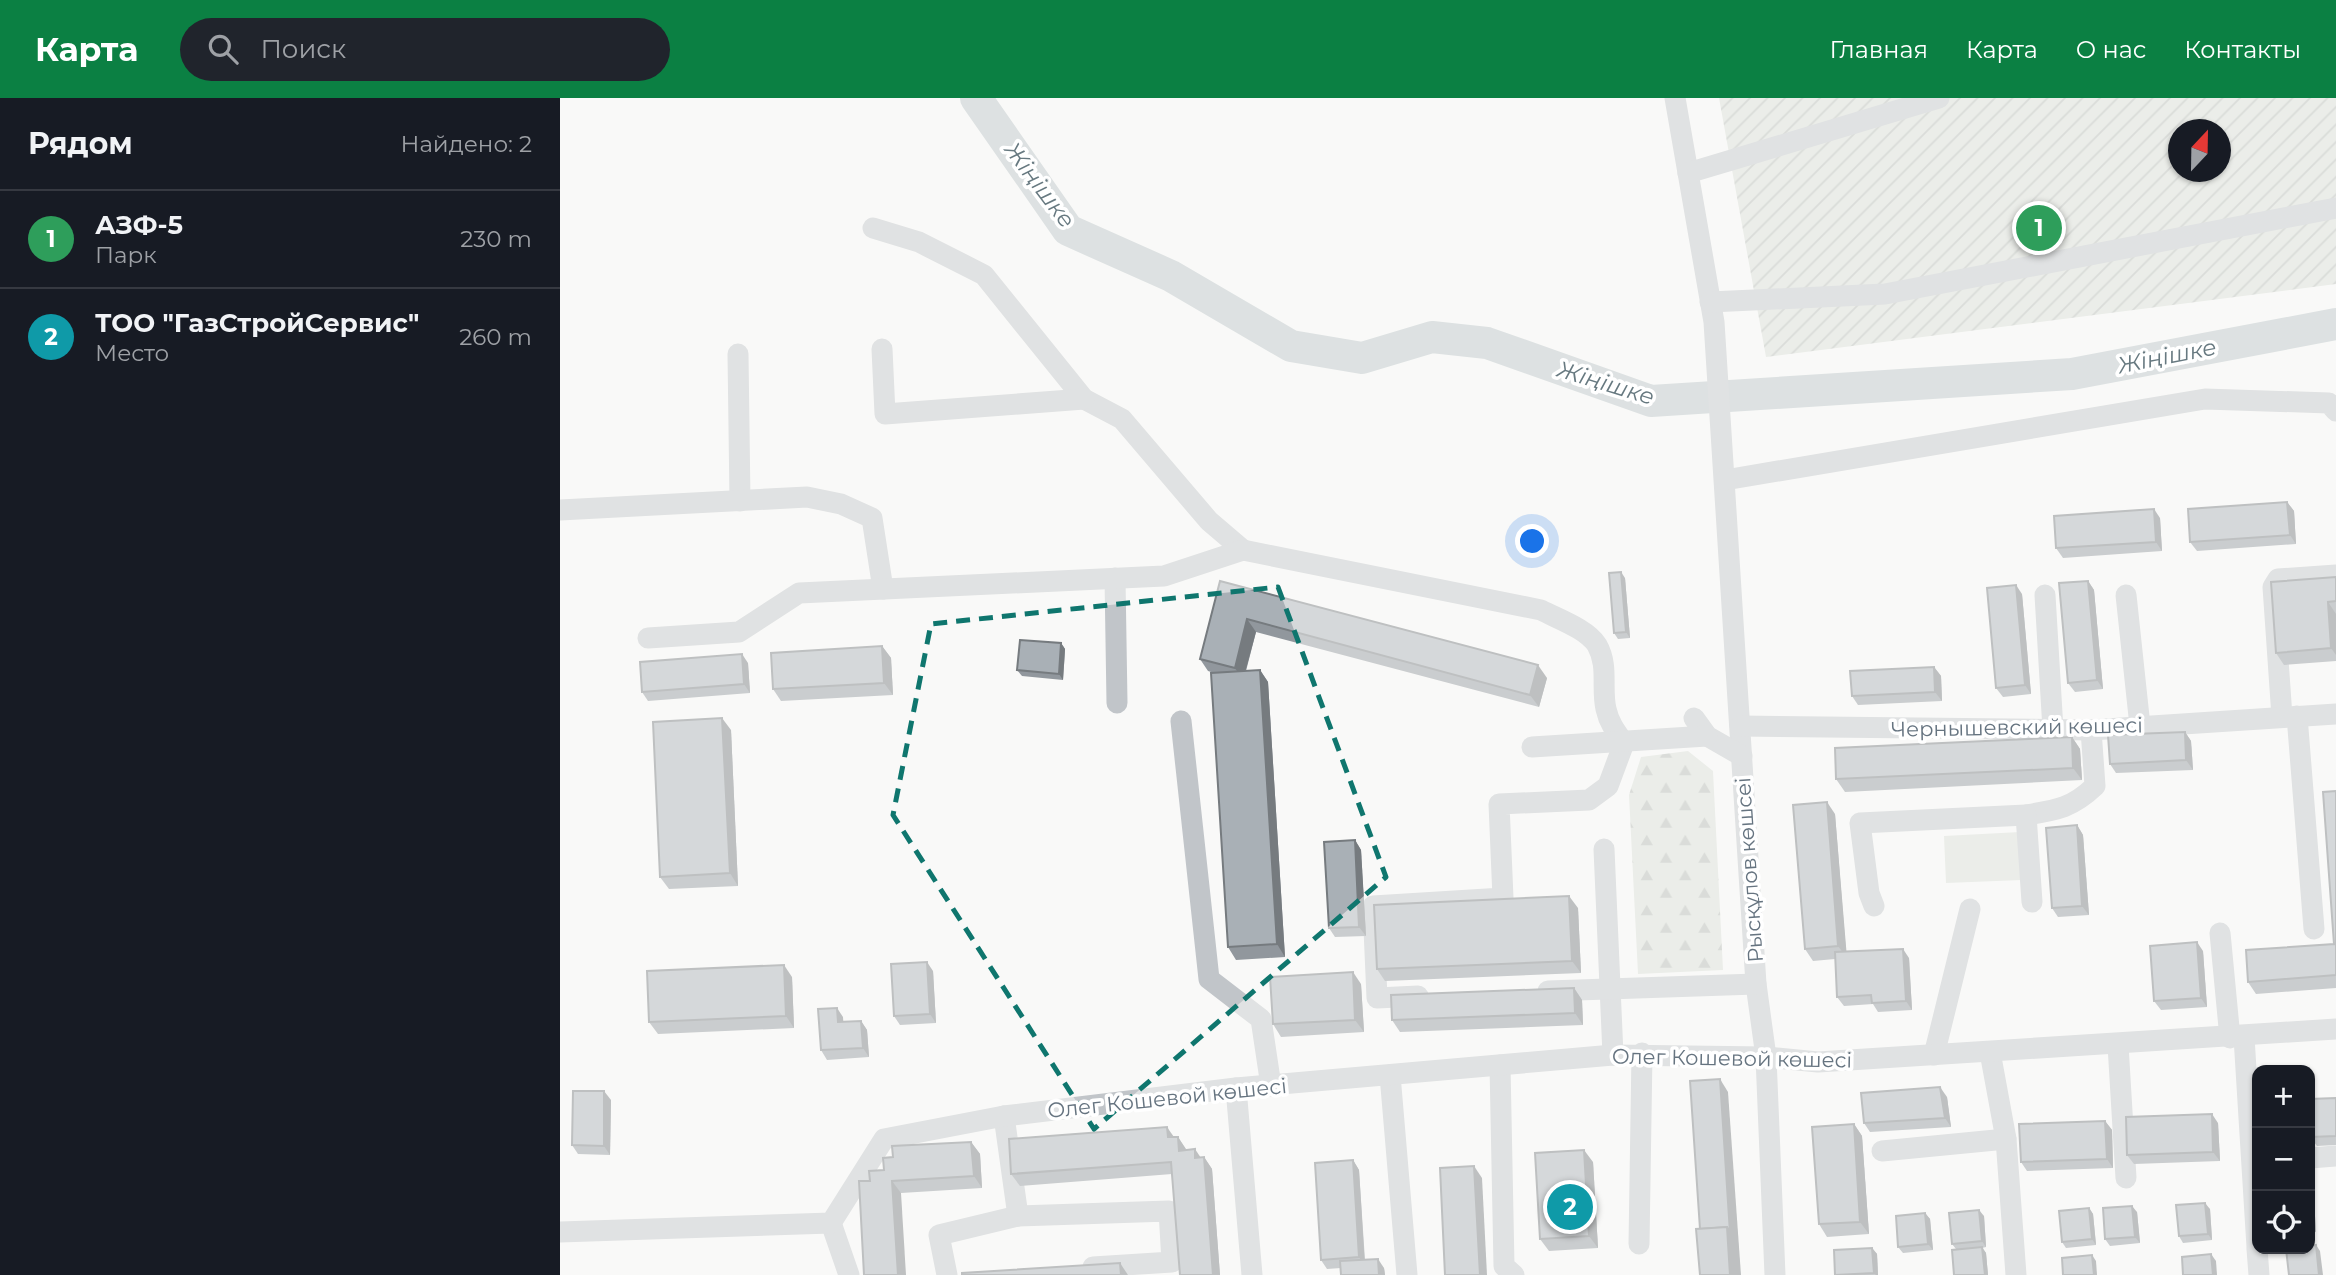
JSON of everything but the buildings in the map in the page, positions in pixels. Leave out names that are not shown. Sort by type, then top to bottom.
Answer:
[{"type":"street","name":"Рысқұлов көшсеі","points":[[1675,98],[1712,312],[1725,473],[1756,984],[1766,1057],[1775,1275]]},
{"type":"street","points":[[1688,173],[1939,98]]},
{"type":"street","points":[[1712,312],[1885,294],[2336,208]]},
{"type":"street","points":[[873,228],[919,242],[984,275],[1084,399],[1122,419],[1209,522],[1243,550],[1541,610],[1596,643],[1604,666],[1605,707],[1611,724],[1624,743]]},
{"type":"street","points":[[882,349],[885,414],[1084,399]]},
{"type":"street","points":[[738,354],[740,501]]},
{"type":"street","points":[[1725,473],[1759,472],[2205,399],[2329,403],[2336,411]]},
{"type":"street","points":[[560,510],[807,497],[841,504],[872,519],[883,589]]},
{"type":"street","points":[[648,638],[739,632],[799,593],[1164,576],[1243,550]]},
{"type":"street","points":[[2314,929],[2273,587],[2278,579],[2336,575]]},
{"type":"street","points":[[1115,579],[1117,703]]},
{"type":"street","points":[[2045,595],[2053,730]]},
{"type":"street","points":[[2126,596],[2140,726]]},
{"type":"street","name":"Чернышевский көшесі","points":[[1740,726],[2091,730],[2336,714]]},
{"type":"street","points":[[1694,719],[1707,736],[1742,755]]},
{"type":"street","points":[[1181,721],[1209,979],[1261,1019],[1271,1086]]},
{"type":"street","points":[[1874,906],[1869,893],[1860,823],[2026,815],[2057,810],[2078,802],[2095,786],[2091,730]]},
{"type":"street","points":[[1532,747],[1707,736]]},
{"type":"street","points":[[1446,995],[1377,998],[1374,906],[1503,898],[1499,804],[1588,800],[1608,786],[1624,743]]},
{"type":"street","points":[[2026,815],[2032,902]]},
{"type":"street","points":[[1604,849],[1614,1055]]},
{"type":"street","points":[[1934,1055],[1969,909]]},
{"type":"street","points":[[2220,933],[2252,1141]]},
{"type":"street","points":[[1528,992],[1756,984]]},
{"type":"street","name":"Олег Кошевой көшесі","points":[[831,1223],[884,1139],[1004,1116],[1236,1088],[1642,1053],[1766,1057],[1818,1062],[2336,1030]]},
{"type":"street","points":[[2118,1045],[2126,1178]]},
{"type":"street","points":[[1990,1052],[2006,1139],[2016,1275]]},
{"type":"street","points":[[1640,1244],[1642,1053]]},
{"type":"street","points":[[1500,1065],[1504,1266],[1511,1274]]},
{"type":"street","points":[[1390,1075],[1407,1275]]},
{"type":"street","points":[[1236,1088],[1252,1275]]},
{"type":"street","points":[[1004,1116],[1018,1216]]},
{"type":"street","points":[[1882,1151],[2006,1139]]},
{"type":"street","points":[[2315,1158],[2336,1156]]},
{"type":"street","points":[[947,1275],[939,1235],[1018,1216],[1169,1211],[1173,1268],[1066,1269]]},
{"type":"street","points":[[560,1232],[831,1223],[849,1275]]},
{"type":"street","points":[[2257,1254],[2259,1275]]},
{"type":"highlighted area","points":[[1278,587],[1386,877],[1094,1129],[893,815],[931,624]]},
{"type":"green space","points":[[1719,98],[2336,98],[2336,284],[1766,357]]},
{"type":"green space","points":[[1688,751],[1713,771],[1723,970],[1638,974],[1629,795],[1641,757]]},
{"type":"green space","points":[[2020,832],[2022,880],[1946,883],[1944,836]]},
{"type":"waterway","name":"Жіңішке","points":[[976,98],[1068,230],[1171,276],[1291,346],[1362,358],[1432,337],[1487,343],[1651,401],[2072,374],[2336,324]]},
{"type":"place","name":"АЗФ-5","points":[[2039,228]]},
{"type":"place","name":"ТОО \"ГазСтройСервис\"","points":[[1570,1207]]}]
